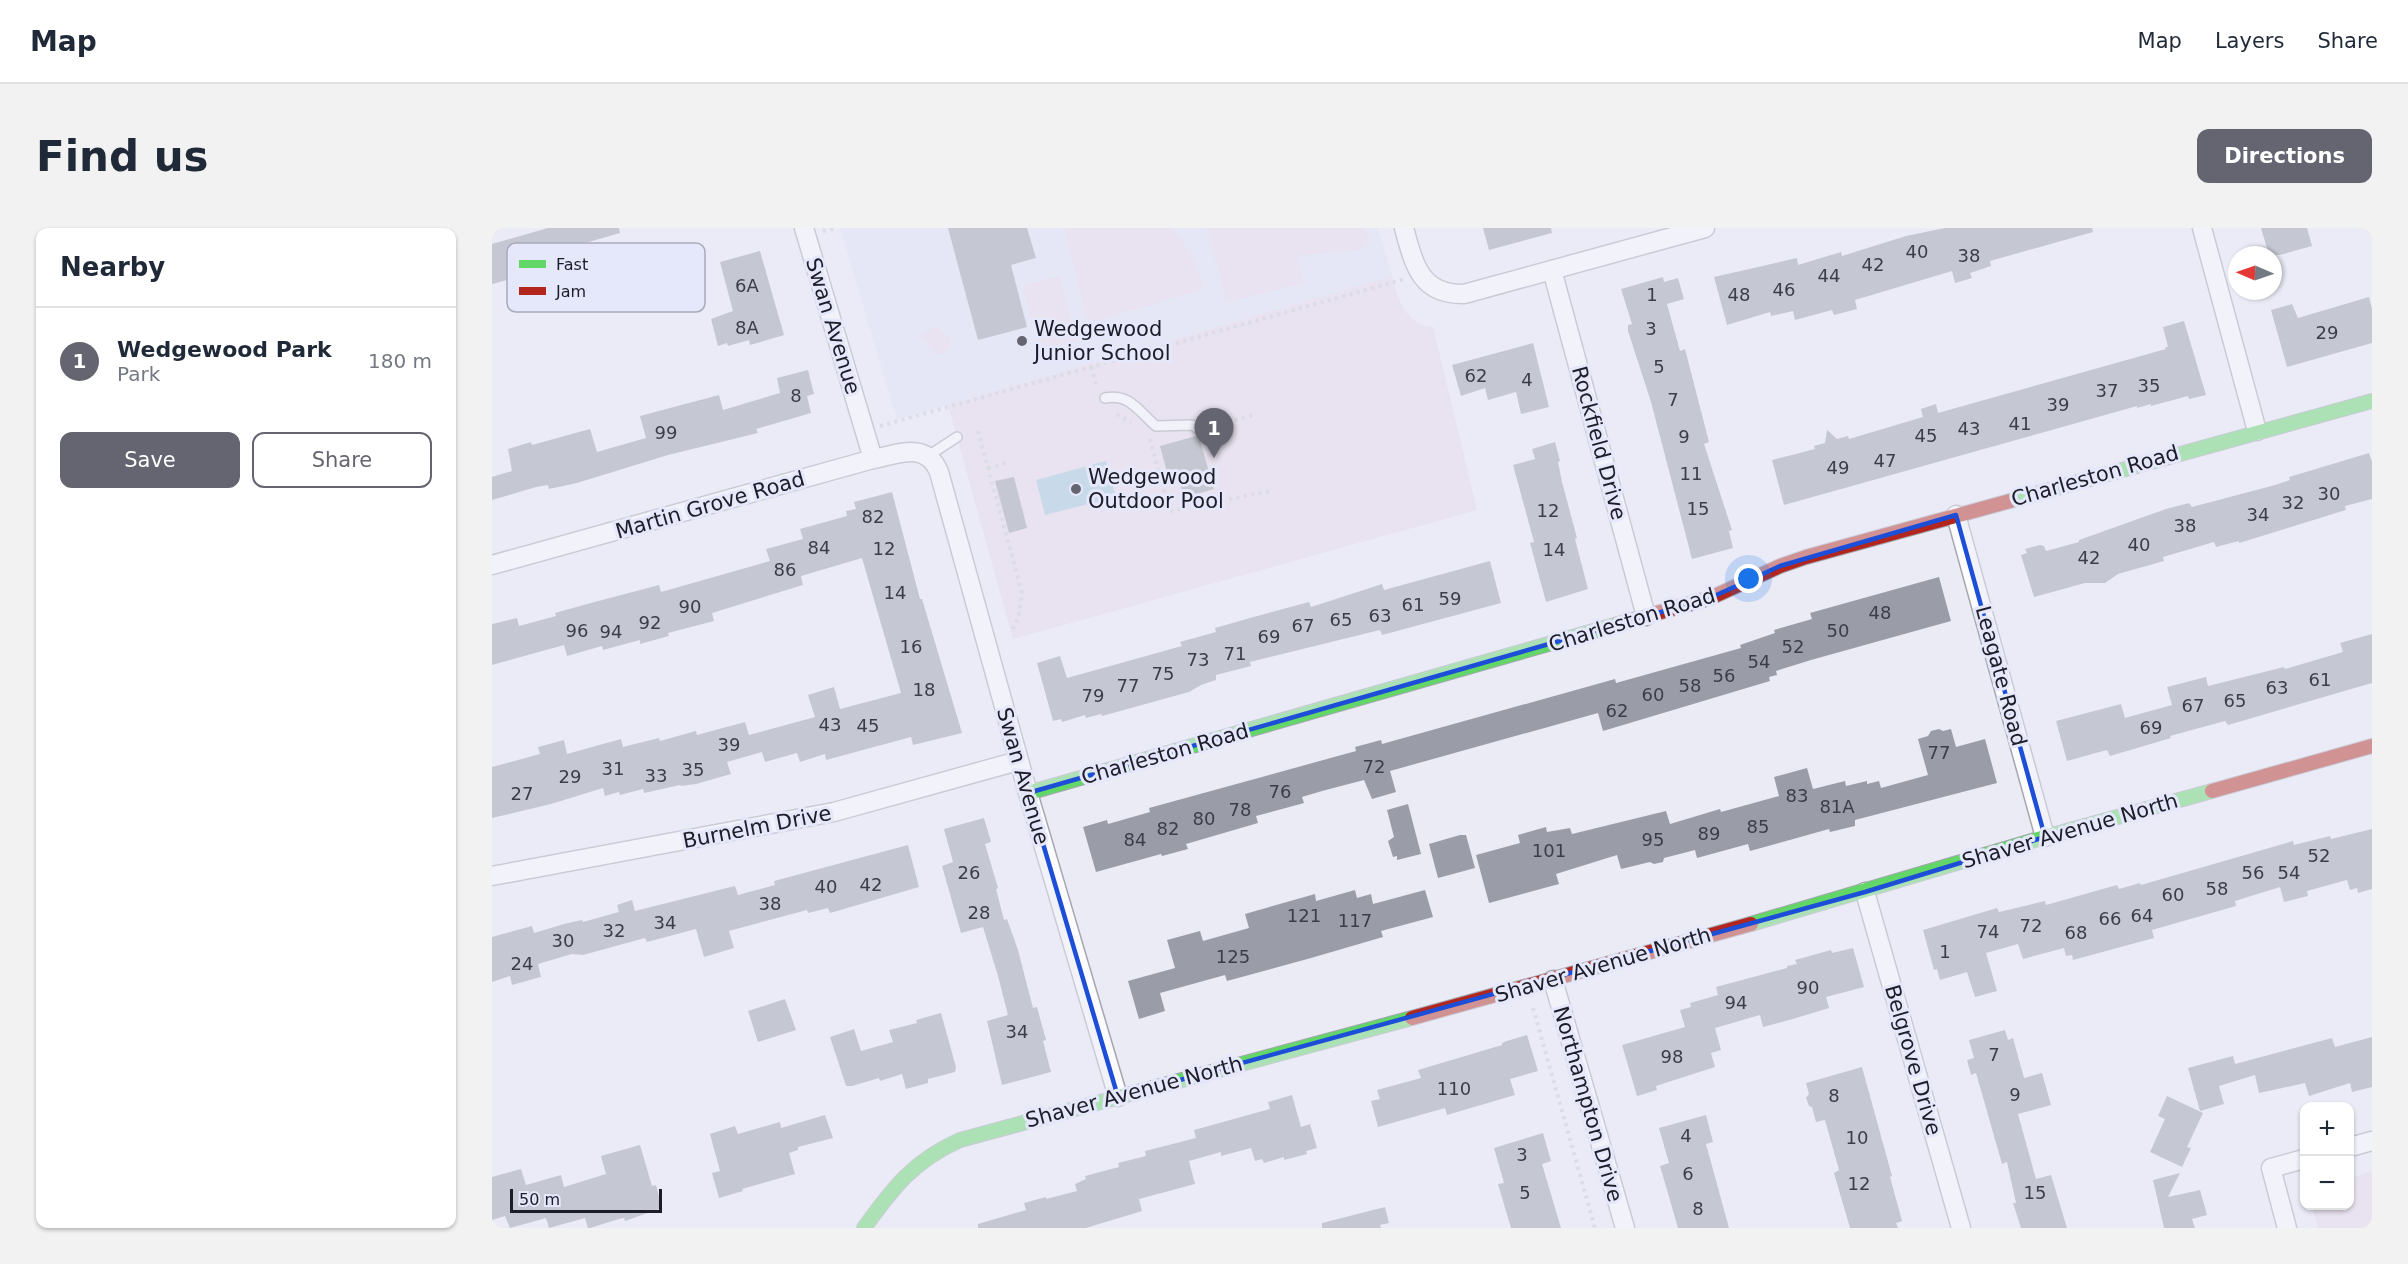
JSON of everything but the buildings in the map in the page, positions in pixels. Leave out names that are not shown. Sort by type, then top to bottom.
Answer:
[{"type":"street","name":"Swan Avenue","points":[[804,228],[873,459]]},
{"type":"street","points":[[1404,228],[1420,274],[1432,287],[1447,293],[1464,294],[1705,228]]},
{"type":"street","points":[[2202,228],[2257,431]]},
{"type":"street","name":"Rockfield Drive","points":[[1552,270],[1647,616]]},
{"type":"street","name":"Charleston Road","points":[[1028,794],[1710,598],[1797,560],[1956,514],[2372,401]]},
{"type":"street","name":"Martin Grove Road","points":[[492,565],[873,459],[907,452],[917,452],[928,456]]},
{"type":"street","name":"Swan Avenue","points":[[928,456],[934,460],[939,472],[1018,761],[1118,1097]]},
{"type":"street","name":"Leagate Road","points":[[1956,514],[2045,837]]},
{"type":"street","name":"Shaver Avenue North","points":[[864,1228],[909,1169],[938,1149],[991,1130],[1553,980],[1864,892],[2045,837],[2372,746]]},
{"type":"street","name":"Burnelm Drive","points":[[492,876],[834,812],[1018,761]]},
{"type":"street","name":"Belgrove Drive","points":[[1864,892],[1961,1228]]},
{"type":"street","name":"Northampton Drive","points":[[1553,980],[1625,1228]]},
{"type":"street","points":[[2354,1146],[2372,1141]]},
{"type":"street","points":[[2287,1228],[2271,1168],[2300,1160]]},
{"type":"lane","points":[[1105,398],[1119,398],[1132,403],[1156,426],[1192,425],[1200,430]]},
{"type":"lane","points":[[928,456],[957,437]]},
{"type":"path","points":[[864,430],[1389,285],[1420,274]]},
{"type":"path","points":[[1091,367],[1097,388]]},
{"type":"path","points":[[978,431],[1022,593],[1018,619],[1011,632]]},
{"type":"path","points":[[1151,440],[1170,511],[1270,490]]},
{"type":"path","points":[[988,468],[1006,464]]},
{"type":"path","points":[[1536,1002],[1532,1003],[1595,1228]]},
{"type":"highlighted area","points":[[1956,515],[2045,837],[1865,892],[1118,1097],[1028,793],[1710,598],[1780,566]]},
{"type":"shaded area","name":"Wedgewood Junior School","points":[[840,228],[1378,228],[1392,276],[897,420]]},
{"type":"shaded area","points":[[1065,228],[1170,228],[1192,256],[1204,289],[1095,321],[1086,317]]},
{"type":"shaded area","points":[[1207,228],[1362,228],[1370,239],[1364,249],[1297,256],[1303,283],[1226,302]]},
{"type":"shaded area","points":[[1059,276],[1077,341],[1040,351],[1022,286]]},
{"type":"shaded area","points":[[1392,276],[1400,302],[1409,316],[1423,325],[1433,327],[1477,510],[1013,639],[948,405]]},
{"type":"shaded area","points":[[935,326],[951,338],[944,354],[934,354],[922,336]]},
{"type":"shaded area","name":"Wedgewood Outdoor Pool","points":[[1106,461],[1116,497],[1045,515],[1036,480]]},
{"type":"shaded area","points":[[2372,1171],[2372,1228],[2318,1228],[2313,1210],[2354,1210],[2354,1177]]},
{"type":"traffic: fast","points":[[2010,501],[2372,401]]},
{"type":"traffic: fast","points":[[1028,793],[1618,624]]},
{"type":"traffic: fast","points":[[1751,924],[2045,837],[2212,791]]},
{"type":"traffic: fast","points":[[864,1228],[905,1177],[929,1157],[960,1140],[1412,1018]]},
{"type":"traffic: jam","points":[[1618,624],[1710,598],[1780,566],[1806,557],[2010,501]]},
{"type":"traffic: jam","points":[[2212,791],[2372,746]]},
{"type":"traffic: jam","points":[[1412,1018],[1751,924]]},
{"type":"place","name":"Wedgewood Junior School","points":[[1022,341]]},
{"type":"place","name":"Wedgewood Park","points":[[1214,458]]},
{"type":"place","name":"Wedgewood Outdoor Pool","points":[[1076,489]]}]
